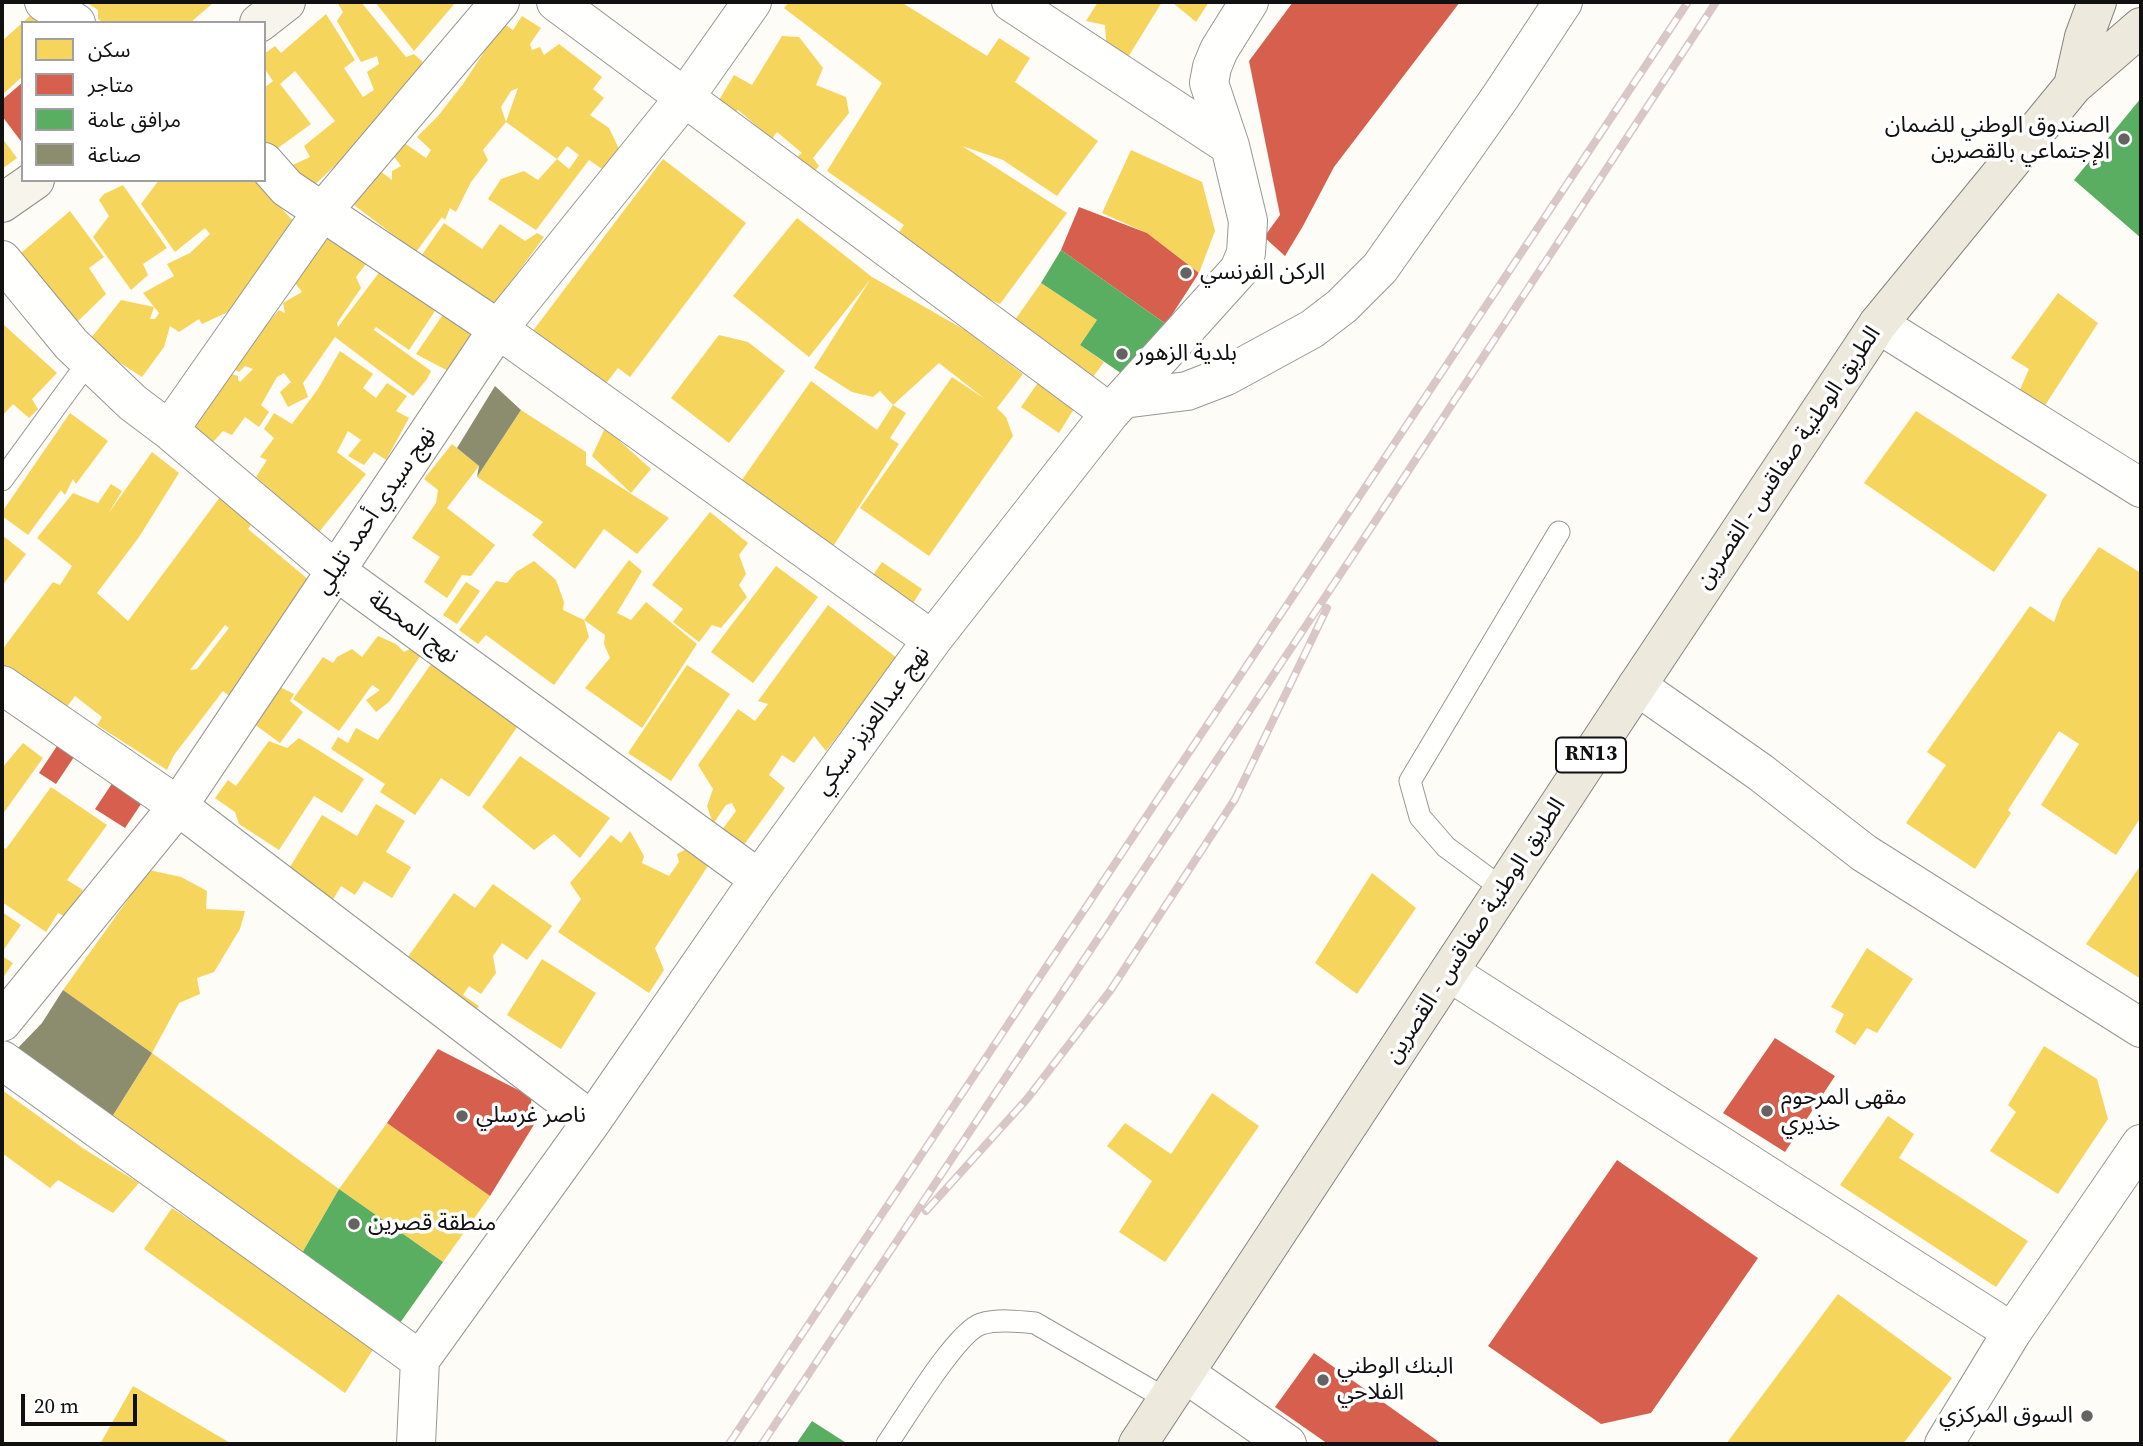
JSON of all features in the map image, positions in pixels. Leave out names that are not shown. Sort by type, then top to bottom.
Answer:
[{"type":"main road","name":"الطريق الوطنية صفاقس - القصرين","points":[[2073,86],[2084,37],[2098,2]]},
{"type":"main road","name":"الطريق الوطنية صفاقس - القصرين","points":[[1138,1444],[1878,324],[2073,86],[2141,27]]},
{"type":"street","points":[[44,2],[73,21]]},
{"type":"street","points":[[262,21],[286,2]]},
{"type":"street","points":[[169,430],[322,212],[500,2]]},
{"type":"street","points":[[556,2],[1117,406],[1187,391],[1226,376],[1312,328],[1362,288],[1380,268],[1486,118],[1563,2]]},
{"type":"street","name":"نهج سيدي أحمد تليلي","points":[[2,1022],[178,806],[498,330],[685,97],[752,2]]},
{"type":"street","points":[[1011,2],[1230,146]]},
{"type":"street","name":"نهج عبدالعزيز سبكي","points":[[420,1360],[592,1121],[759,879],[932,640],[1117,406],[1239,270],[1246,253],[1248,222],[1230,146],[1209,83],[1219,50],[1249,2]]},
{"type":"street","points":[[266,164],[287,188],[498,330],[932,640]]},
{"type":"street","points":[[2,203],[32,182]]},
{"type":"street","name":"نهج المحطة","points":[[2,260],[71,344],[133,403],[169,430],[336,571],[759,879]]},
{"type":"street","points":[[1878,324],[2141,488]]},
{"type":"street","points":[[2,685],[178,806],[592,1121]]},
{"type":"street","points":[[1637,686],[1760,772],[1864,853],[2141,1028]]},
{"type":"street","points":[[1449,972],[2012,1332]]},
{"type":"street","points":[[2,1060],[420,1360],[416,1444]]},
{"type":"street","points":[[1944,1444],[2012,1332],[2141,1144]]},
{"type":"street","points":[[1177,1387],[1287,1444]]},
{"type":"lane","points":[[2,480],[89,361]]},
{"type":"lane","points":[[1503,890],[1446,847],[1420,817],[1410,780],[1559,532]]},
{"type":"lane","points":[[887,1444],[949,1351],[979,1324],[1015,1321],[1035,1323],[1177,1387]]},
{"type":"building: سكن","points":[[86,2],[214,2],[192,21],[101,21],[98,19],[98,10]]},
{"type":"building: سكن","points":[[337,2],[361,2],[406,57],[414,54],[427,66],[358,144],[307,192],[282,170],[310,157],[304,146],[335,121],[295,71],[280,84],[311,124],[267,156],[266,86],[273,81],[266,71],[266,53],[275,46],[281,53],[326,14],[355,60],[344,68],[363,97],[374,90],[367,72],[379,64],[377,56],[361,62],[337,21],[343,12]]},
{"type":"building: سكن","points":[[375,2],[456,2],[414,51]]},
{"type":"building: سكن","points":[[789,2],[901,2],[987,56],[999,38],[1030,58],[1015,82],[1098,141],[1057,196],[1003,160],[962,146],[1067,213],[1000,304],[982,296],[897,235],[904,225],[827,171],[882,83],[784,8]]},
{"type":"building: سكن","points":[[1098,2],[1162,2],[1125,62],[1107,52],[1105,25],[1086,21]]},
{"type":"building: سكن","points":[[1172,2],[1209,2],[1196,22]]},
{"type":"building: سكن","points":[[31,15],[36,21],[24,21]]},
{"type":"building: سكن","points":[[522,16],[541,28],[530,44],[532,50],[540,47],[544,55],[559,44],[602,77],[593,89],[604,98],[590,115],[609,128],[620,151],[605,171],[589,160],[536,230],[488,199],[501,179],[524,171],[538,180],[557,159],[506,122],[483,150],[488,160],[471,182],[456,212],[450,208],[445,220],[442,217],[416,252],[350,202],[376,168],[392,180],[392,171],[401,166],[393,155],[403,142],[426,158],[431,150],[417,137],[463,84],[503,23],[513,30]],"holes":[[[518,88],[506,122],[501,107],[511,91]],[[567,146],[579,155],[569,169],[557,159]]]},
{"type":"building: سكن","points":[[21,24],[21,78],[2,95],[2,41]]},
{"type":"building: سكن","points":[[782,36],[799,37],[823,68],[816,85],[846,97],[849,113],[813,158],[819,166],[809,178],[790,162],[802,153],[777,132],[772,139],[738,110],[725,119],[716,105],[734,75],[752,85]]},
{"type":"building: سكن","points":[[2,138],[17,158],[2,169]]},
{"type":"building: سكن","points":[[1131,150],[1202,182],[1215,231],[1199,273],[1147,233],[1102,213]]},
{"type":"building: سكن","points":[[663,159],[746,223],[630,377],[618,368],[604,386],[532,332]]},
{"type":"building: سكن","points":[[158,182],[257,182],[296,224],[228,312],[202,324],[199,319],[179,332],[170,326],[164,347],[142,377],[88,342],[121,300],[154,307],[150,319],[155,319],[159,313],[143,293],[174,276],[167,264],[190,253],[210,234],[205,228],[175,252],[141,204]]},
{"type":"building: سكن","points":[[123,185],[167,248],[143,264],[148,275],[131,290],[93,237],[109,216],[99,200],[104,194]]},
{"type":"building: سكن","points":[[70,211],[104,257],[89,268],[106,294],[76,323],[21,253]]},
{"type":"building: سكن","points":[[797,218],[872,277],[965,330],[1023,374],[997,408],[1006,417],[1013,436],[929,556],[860,508],[952,377],[985,399],[939,363],[893,405],[880,391],[873,397],[852,392],[814,368],[870,280],[809,357],[733,296]]},
{"type":"building: سكن","points":[[444,223],[482,249],[500,224],[525,241],[537,233],[544,237],[491,309],[419,259]]},
{"type":"building: سكن","points":[[328,227],[369,260],[356,277],[361,288],[337,323],[338,327],[384,266],[439,305],[409,350],[376,327],[374,330],[431,371],[427,379],[413,396],[335,337],[303,383],[308,397],[288,407],[280,392],[291,382],[284,373],[277,377],[261,405],[269,412],[259,427],[245,417],[232,435],[223,431],[213,442],[187,426],[222,371],[238,376],[240,382],[253,369],[245,366],[239,372],[225,364],[256,337],[279,310],[285,313],[283,303],[302,292],[295,283]]},
{"type":"building: سكن","points":[[1041,283],[1097,320],[1080,345],[1104,362],[1084,389],[1005,334]]},
{"type":"building: سكن","points":[[2058,293],[2098,323],[2044,407],[2018,394],[2029,369],[2011,358]]},
{"type":"building: سكن","points":[[446,310],[477,334],[452,373],[416,354]]},
{"type":"building: سكن","points":[[4,325],[57,373],[32,399],[38,409],[29,418],[13,404],[2,416]]},
{"type":"building: سكن","points":[[719,335],[748,342],[785,371],[729,443],[671,398]]},
{"type":"building: سكن","points":[[340,351],[373,374],[363,388],[376,398],[387,383],[407,396],[396,411],[409,418],[386,460],[374,452],[364,465],[348,456],[361,440],[348,431],[337,452],[366,474],[319,532],[256,477],[267,460],[260,457],[274,438],[264,429],[274,413],[292,424],[318,389]]},
{"type":"building: سكن","points":[[1042,377],[1077,404],[1059,433],[1021,407]]},
{"type":"building: سكن","points":[[811,381],[877,430],[893,405],[906,413],[890,438],[899,444],[830,551],[737,487]]},
{"type":"building: سكن","points":[[521,410],[586,452],[586,465],[669,518],[637,554],[604,529],[575,569],[532,535],[543,522],[477,477]]},
{"type":"building: سكن","points":[[1916,411],[2047,495],[1994,572],[1864,483]]},
{"type":"building: سكن","points":[[70,413],[108,441],[76,484],[73,479],[65,495],[61,490],[28,535],[2,516],[2,512]]},
{"type":"building: سكن","points":[[605,428],[651,469],[631,493],[592,456]]},
{"type":"building: سكن","points":[[452,444],[479,466],[447,508],[495,545],[471,576],[462,575],[447,598],[424,582],[440,557],[412,538],[436,503],[438,490],[424,479]]},
{"type":"building: سكن","points":[[152,452],[179,473],[139,537],[97,593],[128,621],[226,489],[258,515],[248,529],[316,586],[233,699],[223,691],[174,755],[167,770],[97,725],[102,717],[75,696],[63,712],[2,669],[2,650],[53,582],[60,585],[72,566],[37,538],[73,493],[98,503],[111,484],[122,491],[108,514]],"holes":[[[225,625],[229,628],[197,669],[190,670]]]},
{"type":"building: سكن","points":[[710,512],[748,543],[739,555],[746,574],[739,585],[747,597],[721,628],[712,625],[699,642],[673,622],[683,609],[652,585]]},
{"type":"building: سكن","points":[[2,535],[26,554],[2,586]]},
{"type":"building: سكن","points":[[2099,547],[2141,573],[2141,817],[2116,855],[2041,805],[2079,744],[2059,731],[2008,810],[2011,813],[1975,869],[1906,823],[1946,765],[1927,752],[2030,606],[2054,622],[2062,600]]},
{"type":"building: سكن","points":[[629,560],[642,571],[617,613],[631,620],[646,602],[697,644],[642,728],[585,688],[610,658],[604,644],[605,635],[584,620]]},
{"type":"building: سكن","points":[[534,561],[556,580],[564,602],[563,610],[584,620],[589,637],[554,685],[486,635],[478,644],[459,630],[496,581],[507,583],[516,572]]},
{"type":"building: سكن","points":[[882,562],[922,589],[908,611],[867,584]]},
{"type":"building: سكن","points":[[776,566],[818,597],[753,683],[711,652]]},
{"type":"building: سكن","points":[[466,582],[480,591],[457,624],[443,615]]},
{"type":"building: سكن","points":[[828,605],[897,658],[826,751],[814,736],[794,763],[782,755],[769,775],[785,788],[741,849],[719,834],[736,811],[732,803],[726,805],[713,824],[707,806],[713,789],[698,765],[738,709],[755,721],[768,704],[758,701]]},
{"type":"building: سكن","points":[[378,636],[396,644],[404,652],[416,646],[421,655],[389,702],[376,712],[366,700],[380,690],[372,685],[339,731],[293,699],[323,657],[333,663],[337,657],[352,649],[362,657]]},
{"type":"building: سكن","points":[[436,657],[524,717],[469,797],[441,778],[415,815],[380,792],[385,784],[331,749],[338,737],[348,743],[356,728],[378,740]]},
{"type":"building: سكن","points":[[687,665],[730,694],[671,781],[628,753]]},
{"type":"building: سكن","points":[[276,685],[294,694],[290,701],[303,712],[280,743],[250,721]]},
{"type":"building: سكن","points":[[299,738],[364,779],[342,813],[314,796],[279,850],[239,824],[235,812],[215,798],[228,780],[236,786],[269,741],[287,748]]},
{"type":"building: سكن","points":[[23,743],[43,758],[2,815],[2,768]]},
{"type":"building: سكن","points":[[520,756],[610,818],[580,858],[554,834],[534,850],[482,807]]},
{"type":"building: سكن","points":[[51,787],[107,825],[67,880],[83,890],[66,917],[58,913],[46,932],[2,902],[2,847],[6,849]]},
{"type":"building: سكن","points":[[376,804],[405,821],[386,852],[411,867],[392,898],[364,881],[355,895],[341,886],[331,903],[285,875],[322,815],[357,836]]},
{"type":"building: سكن","points":[[630,831],[644,856],[642,863],[669,876],[679,862],[677,854],[688,848],[711,861],[655,948],[664,970],[649,993],[558,932],[581,899],[570,883],[611,835],[621,843]]},
{"type":"building: سكن","points":[[2141,865],[2141,979],[2086,944]]},
{"type":"building: سكن","points":[[149,870],[181,877],[207,891],[206,909],[245,911],[240,929],[214,972],[197,978],[200,994],[179,1003],[152,1053],[63,990]]},
{"type":"building: سكن","points":[[1372,873],[1416,908],[1357,994],[1315,963]]},
{"type":"building: سكن","points":[[493,884],[552,926],[527,960],[502,943],[493,956],[496,973],[481,994],[469,986],[463,995],[479,1006],[469,1021],[407,958],[454,893],[475,908]]},
{"type":"building: سكن","points":[[2,912],[21,925],[2,952]]},
{"type":"building: سكن","points":[[1867,948],[1913,979],[1877,1033],[1867,1028],[1855,1045],[1835,1032],[1844,1014],[1831,1007]]},
{"type":"building: سكن","points":[[2,956],[13,963],[2,979]]},
{"type":"building: سكن","points":[[542,959],[596,993],[561,1049],[507,1015]]},
{"type":"building: سكن","points":[[2044,1046],[2097,1079],[2108,1119],[2058,1194],[1990,1151],[2016,1112],[2008,1105]]},
{"type":"building: سكن","points":[[152,1053],[339,1189],[298,1260],[110,1120]]},
{"type":"building: سكن","points":[[2,1090],[84,1149],[139,1183],[113,1213],[58,1180],[50,1188],[2,1153]]},
{"type":"building: سكن","points":[[1212,1093],[1259,1126],[1165,1262],[1119,1232],[1152,1181],[1107,1146],[1125,1123],[1171,1154]]},
{"type":"building: سكن","points":[[1888,1116],[1914,1134],[1899,1158],[2028,1241],[1996,1287],[1840,1185]]},
{"type":"building: سكن","points":[[387,1123],[490,1196],[443,1262],[339,1189]]},
{"type":"building: سكن","points":[[172,1208],[376,1345],[345,1393],[144,1249]]},
{"type":"building: سكن","points":[[1838,1294],[1952,1378],[1903,1444],[1726,1444]]},
{"type":"building: سكن","points":[[133,1386],[232,1444],[100,1444]]},
{"type":"building: متاجر","points":[[1293,2],[1460,2],[1334,167],[1285,256],[1264,237],[1280,215],[1249,61]]},
{"type":"building: متاجر","points":[[21,84],[21,141],[2,116],[2,100]]},
{"type":"building: متاجر","points":[[1079,207],[1147,233],[1199,273],[1166,324],[1061,250]]},
{"type":"building: متاجر","points":[[57,746],[74,757],[56,784],[39,773]]},
{"type":"building: متاجر","points":[[113,782],[143,801],[125,828],[95,809]]},
{"type":"building: متاجر","points":[[1775,1038],[1835,1076],[1785,1152],[1723,1113]]},
{"type":"building: متاجر","name":"ناصر غرسلي","points":[[438,1049],[532,1097],[530,1110],[535,1123],[490,1196],[387,1123]]},
{"type":"building: متاجر","points":[[1617,1160],[1758,1258],[1651,1413],[1601,1424],[1488,1346]]},
{"type":"building: متاجر","name":"البنك الوطني الفلاحي","points":[[1314,1353],[1442,1444],[1328,1444],[1275,1407]]},
{"type":"building: مرافق عامة","name":"الصندوق الوطني للضمان الإجتماعي بالقصرين","points":[[2141,98],[2141,238],[2074,180]]},
{"type":"building: مرافق عامة","points":[[1061,250],[1166,324],[1128,378],[1080,345],[1097,320],[1041,283]]},
{"type":"building: مرافق عامة","name":"منطقة قصرين","points":[[339,1189],[443,1262],[395,1330],[298,1260]]},
{"type":"building: مرافق عامة","points":[[812,1421],[848,1444],[796,1444]]},
{"type":"building: صناعة","points":[[495,386],[521,410],[477,477],[479,466],[457,448]]},
{"type":"building: صناعة","points":[[63,990],[152,1053],[110,1120],[16,1050],[42,1023]]},
{"type":"railway","points":[[729,1444],[1688,2]]},
{"type":"railway","points":[[762,1444],[1353,555],[1716,2]]},
{"type":"railway","points":[[926,1211],[1027,1099],[1110,991],[1235,799],[1327,608]]},
{"type":"place","name":"الصندوق الوطني للضمان الإجتماعي بالقصرين","points":[[2124,139]]},
{"type":"place","name":"الركن الفرنسي","points":[[1186,273]]},
{"type":"place","name":"بلدية الزهور","points":[[1122,354]]},
{"type":"place","name":"مقهى المرحوم خذيري","points":[[1767,1111]]},
{"type":"place","name":"ناصر غرسلي","points":[[462,1116]]},
{"type":"place","name":"منطقة قصرين","points":[[354,1224]]},
{"type":"place","name":"البنك الوطني الفلاحي","points":[[1323,1380]]},
{"type":"place","name":"السوق المركزي","points":[[2087,1416]]}]
